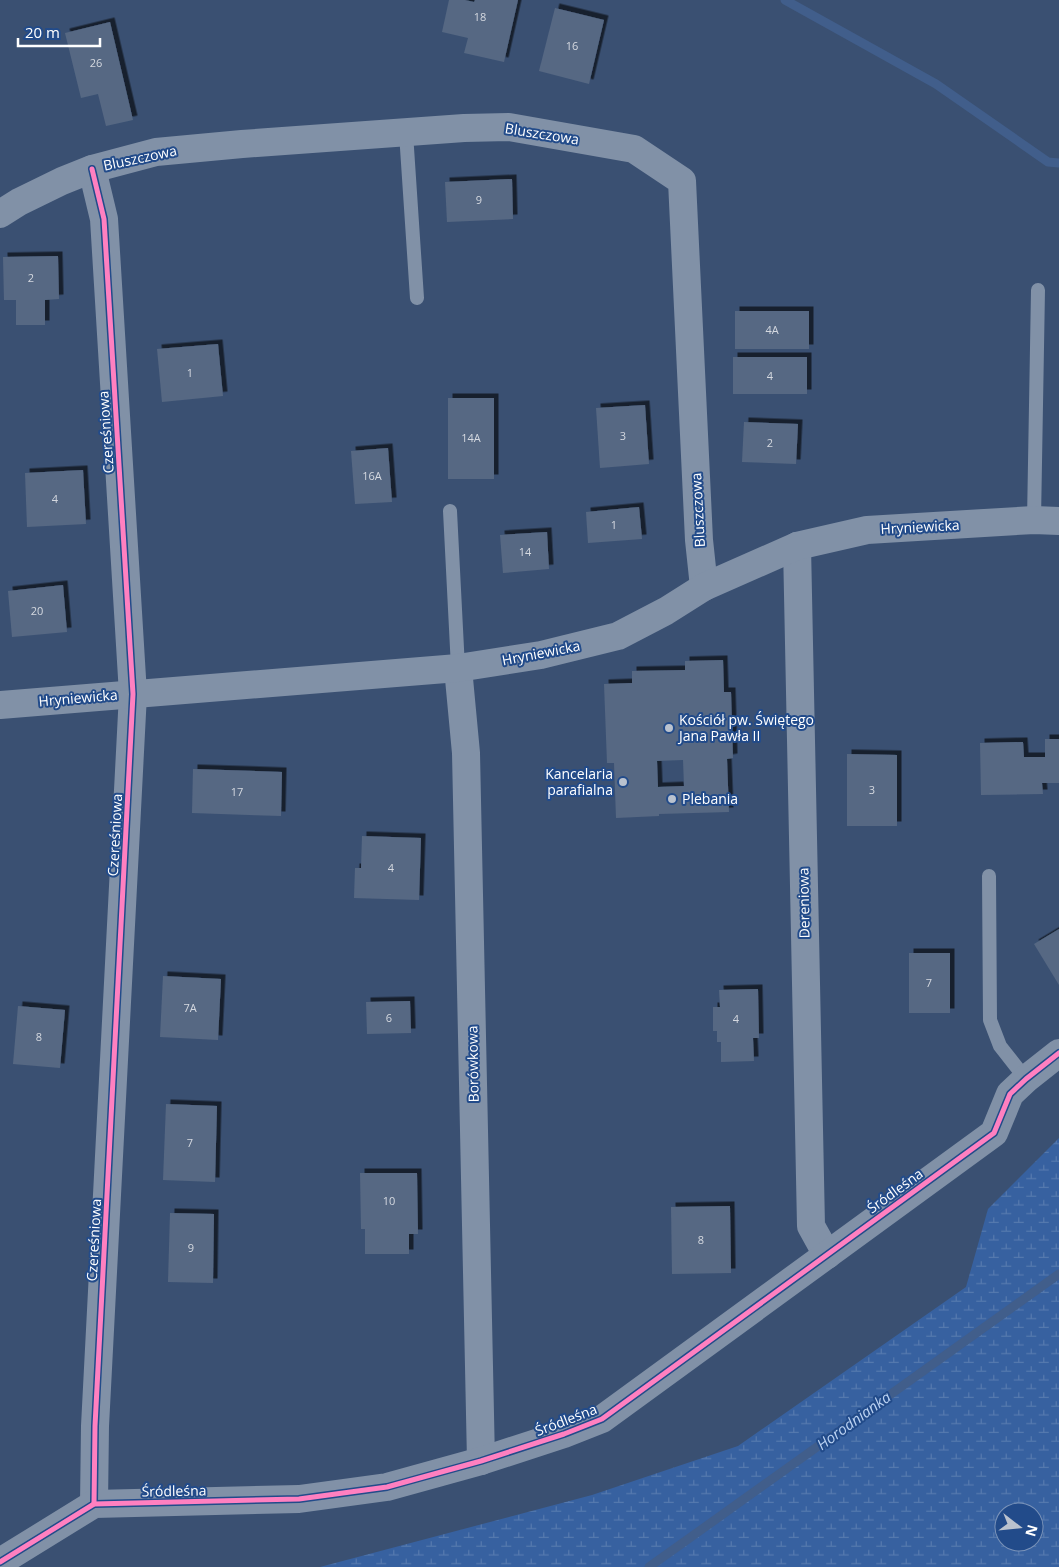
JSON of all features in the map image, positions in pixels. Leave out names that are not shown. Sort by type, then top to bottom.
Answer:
[{"type":"street","name":"Bluszczowa","points":[[0,214],[19,202],[92,169],[156,152],[252,143],[509,126],[634,149],[682,181],[699,540],[704,587]]},
{"type":"street","name":"Czereśniowa","points":[[92,169],[104,219],[133,694],[95,1426],[94,1504]]},
{"type":"street","name":"Hryniewicka","points":[[0,705],[458,668],[541,655],[618,636],[666,611],[704,587],[797,546],[867,530],[1046,520]]},
{"type":"street","name":"Dereniowa","points":[[797,546],[811,1226],[827,1255]]},
{"type":"street","name":"Borówkowa","points":[[458,668],[466,753],[481,1460]]},
{"type":"street","name":"Śródleśna","points":[[94,1504],[299,1499],[388,1487],[564,1434],[602,1419],[994,1133],[1010,1094],[1059,1053]]},
{"type":"street","points":[[0,1562],[94,1504]]},
{"type":"lane","points":[[406,133],[417,298]]},
{"type":"lane","points":[[1038,290],[1046,520]]},
{"type":"lane","points":[[450,511],[458,668]]},
{"type":"lane","points":[[989,876],[990,1020],[1000,1046],[1026,1079]]},
{"type":"green space","points":[[1059,1138],[1059,1567],[320,1567],[592,1495],[738,1446],[966,1287],[988,1209]]},
{"type":"building","points":[[449,0],[474,2],[475,0],[518,0],[504,62],[464,53],[468,38],[442,32]]},
{"type":"building","points":[[555,8],[604,20],[589,84],[539,71]]},
{"type":"building","points":[[110,22],[133,120],[106,126],[98,94],[81,98],[65,33]]},
{"type":"building","points":[[512,179],[513,219],[447,222],[445,182]]},
{"type":"building","points":[[58,256],[59,299],[45,300],[45,325],[16,325],[16,300],[4,300],[3,257]]},
{"type":"building","points":[[735,311],[809,311],[809,349],[735,349]]},
{"type":"building","points":[[218,344],[223,396],[162,402],[157,349]]},
{"type":"building","points":[[733,357],[807,357],[807,394],[733,394]]},
{"type":"building","points":[[448,398],[494,398],[494,479],[448,479]]},
{"type":"building","points":[[645,405],[649,464],[600,468],[596,408]]},
{"type":"building","points":[[744,422],[798,424],[796,464],[742,462]]},
{"type":"building","points":[[388,448],[392,502],[355,504],[351,451]]},
{"type":"building","points":[[83,470],[86,524],[27,527],[25,473]]},
{"type":"building","points":[[639,507],[642,539],[588,543],[586,512]]},
{"type":"building","points":[[547,532],[549,569],[503,573],[500,535]]},
{"type":"building","points":[[63,585],[67,632],[12,637],[8,591]]},
{"type":"building","name":"Kościół pw. Świętego Jana Pawła II","points":[[723,660],[724,692],[731,692],[733,758],[727,759],[729,812],[659,814],[659,816],[616,818],[614,763],[607,763],[604,684],[632,683],[632,671],[685,670],[685,661]],"holes":[[[683,760],[684,786],[658,787],[657,761]]]},
{"type":"building","points":[[1045,739],[1059,739],[1059,783],[1042,783],[1043,794],[981,795],[980,743],[1023,742],[1024,757],[1045,757]]},
{"type":"building","points":[[847,754],[897,755],[897,826],[847,826]]},
{"type":"building","points":[[193,769],[282,772],[281,816],[192,813]]},
{"type":"building","points":[[362,836],[421,838],[419,900],[354,898],[355,868],[361,868]]},
{"type":"building","points":[[1059,929],[1059,985],[1034,944]]},
{"type":"building","points":[[909,953],[950,953],[950,1013],[909,1013]]},
{"type":"building","points":[[163,976],[221,979],[218,1040],[160,1037]]},
{"type":"building","points":[[758,989],[759,1038],[753,1038],[754,1061],[721,1062],[721,1042],[717,1042],[717,1031],[713,1031],[713,1007],[720,1007],[719,990]]},
{"type":"building","points":[[410,1001],[411,1033],[367,1034],[366,1002]]},
{"type":"building","points":[[18,1006],[65,1010],[60,1068],[13,1064]]},
{"type":"building","points":[[166,1104],[217,1106],[215,1182],[163,1180]]},
{"type":"building","points":[[360,1173],[417,1173],[418,1234],[409,1234],[409,1254],[365,1254],[365,1229],[361,1229]]},
{"type":"building","points":[[730,1206],[731,1273],[672,1274],[671,1207]]},
{"type":"building","points":[[170,1213],[214,1214],[213,1283],[168,1282]]},
{"type":"waterway","points":[[785,0],[936,84],[1048,162],[1059,163]]},
{"type":"waterway","name":"Horodnianka","points":[[649,1567],[1059,1274]]},
{"type":"cycle path","points":[[92,169],[104,219],[133,694],[95,1426],[94,1504]]},
{"type":"cycle path","points":[[0,1562],[94,1504],[299,1499],[387,1487],[481,1461],[564,1434],[602,1419],[994,1133],[1010,1094],[1059,1053]]},
{"type":"place","name":"Kościół pw. Świętego Jana Pawła II","points":[[669,728]]},
{"type":"place","name":"Kancelaria parafialna","points":[[623,782]]},
{"type":"place","name":"Plebania","points":[[672,799]]}]
